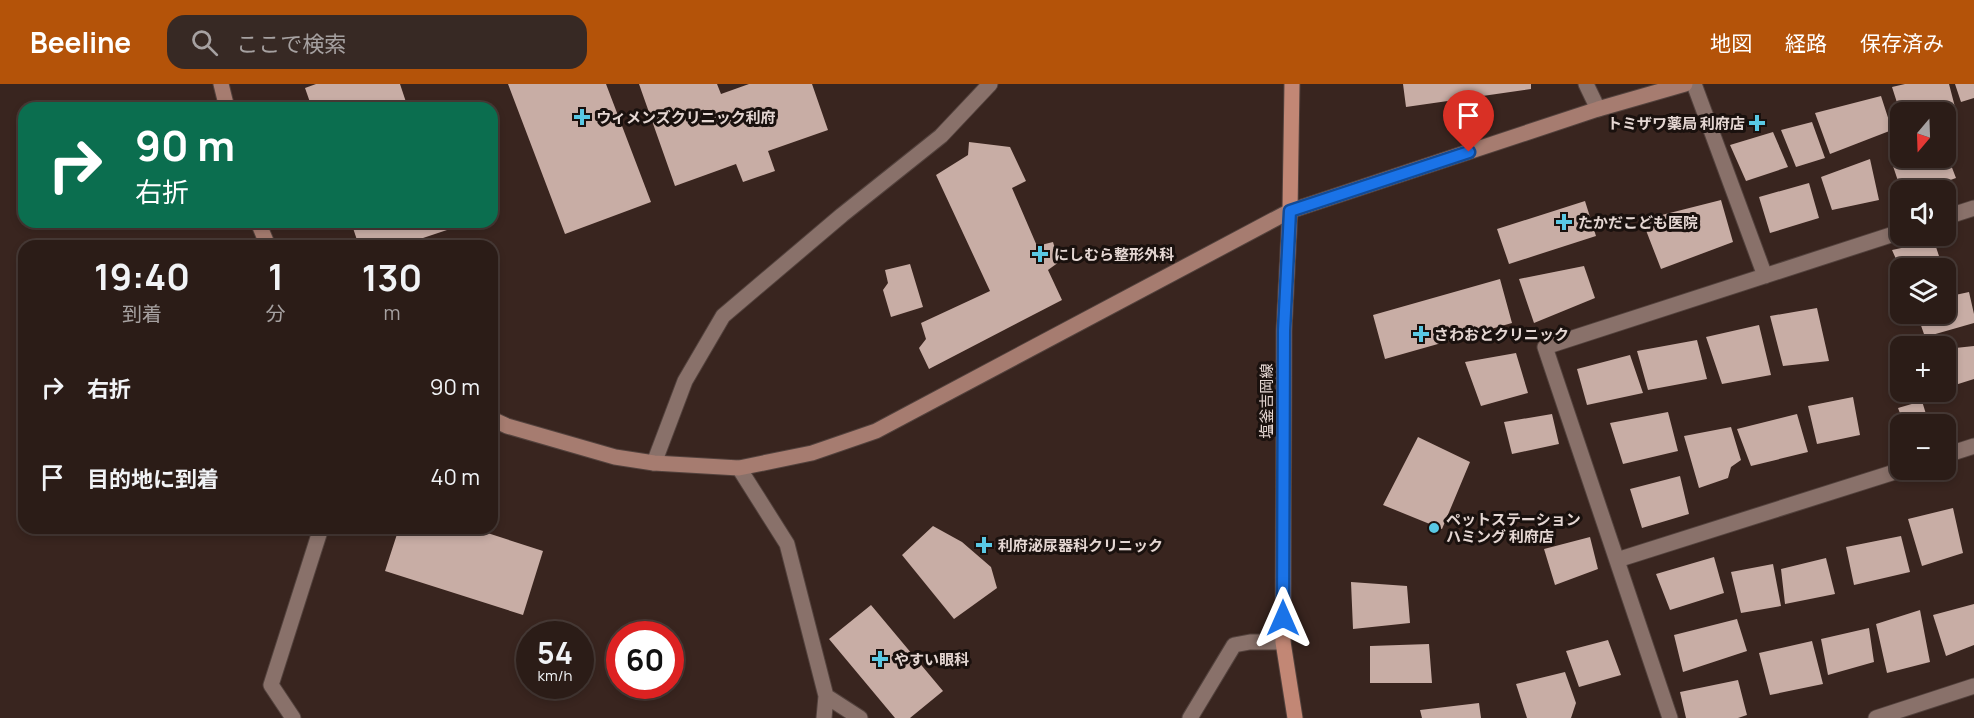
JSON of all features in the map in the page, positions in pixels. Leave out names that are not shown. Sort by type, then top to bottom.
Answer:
[{"type":"main road","name":"塩釜吉岡線","points":[[1292,84],[1290,211],[1284,331],[1283,642],[1295,718]]},
{"type":"street","points":[[221,84],[226,102]]},
{"type":"street","points":[[654,463],[685,381],[723,316],[842,215],[941,136],[990,84]]},
{"type":"street","points":[[1586,84],[1598,109]]},
{"type":"street","points":[[498,422],[615,456],[654,463],[739,468],[812,453],[876,431],[1290,211],[1598,109],[1685,84]]},
{"type":"street","points":[[1694,84],[1765,276]]},
{"type":"street","points":[[1956,214],[1974,208]]},
{"type":"street","points":[[1670,718],[1545,347],[1890,235]]},
{"type":"street","points":[[1956,452],[1974,446]]},
{"type":"street","points":[[739,468],[787,544],[826,696],[824,718]]},
{"type":"street","points":[[1617,560],[1890,473]]},
{"type":"street","points":[[292,718],[271,685],[319,534]]},
{"type":"street","points":[[1190,718],[1234,645],[1250,642],[1283,642]]},
{"type":"street","points":[[1876,718],[1974,686]]},
{"type":"street","points":[[826,696],[860,718]]},
{"type":"building","points":[[316,84],[400,84],[406,102],[310,102],[305,88]]},
{"type":"building","points":[[508,84],[606,84],[651,202],[565,234]]},
{"type":"building","points":[[639,84],[717,84],[721,94],[749,84],[812,84],[828,130],[768,151],[775,171],[743,182],[736,164],[675,186]]},
{"type":"building","points":[[1403,84],[1531,84],[1531,89],[1406,107]]},
{"type":"building","points":[[1905,84],[1949,84],[1954,102],[1897,102],[1892,87]]},
{"type":"building","points":[[1955,84],[1974,84],[1974,98],[1961,102]]},
{"type":"building","points":[[1881,96],[1890,131],[1830,154],[1815,113]]},
{"type":"building","points":[[1812,122],[1825,158],[1796,167],[1781,130]]},
{"type":"building","points":[[1773,132],[1788,167],[1746,181],[1730,145]]},
{"type":"building","points":[[969,142],[1010,147],[1026,181],[1012,188],[1037,246],[1053,242],[1059,262],[1048,270],[1062,300],[929,369],[919,348],[926,339],[921,323],[990,291],[936,175],[968,155]]},
{"type":"building","points":[[1870,159],[1879,200],[1832,210],[1821,177]]},
{"type":"building","points":[[1894,168],[1952,168],[1956,178],[1950,180],[1898,180]]},
{"type":"building","points":[[1809,183],[1819,218],[1770,233],[1759,197]]},
{"type":"building","points":[[1721,200],[1733,242],[1661,269],[1642,220]]},
{"type":"building","points":[[1585,201],[1596,236],[1509,264],[1497,229]]},
{"type":"building","points":[[353,228],[450,229],[417,240],[357,240]]},
{"type":"building","points":[[1911,246],[1936,246],[1940,258],[1896,258],[1892,250]]},
{"type":"building","points":[[910,264],[923,307],[891,317],[883,290],[888,283],[885,270]]},
{"type":"building","points":[[1584,266],[1595,298],[1534,323],[1519,279]]},
{"type":"building","points":[[1500,279],[1512,323],[1385,359],[1373,315]]},
{"type":"building","points":[[1969,292],[1974,323],[1925,336],[1920,324],[1956,324],[1956,295]]},
{"type":"building","points":[[1817,308],[1829,361],[1783,366],[1770,316]]},
{"type":"building","points":[[1759,325],[1771,375],[1722,384],[1706,337]]},
{"type":"building","points":[[1697,340],[1707,379],[1648,390],[1637,351]]},
{"type":"building","points":[[1974,346],[1974,379],[1956,385],[1956,348]]},
{"type":"building","points":[[1516,353],[1528,393],[1481,406],[1465,362]]},
{"type":"building","points":[[1630,355],[1643,393],[1587,405],[1577,369]]},
{"type":"building","points":[[1853,397],[1860,435],[1817,444],[1808,406]]},
{"type":"building","points":[[1922,402],[1926,414],[1900,414],[1898,408]]},
{"type":"building","points":[[1668,412],[1678,451],[1623,464],[1610,423]]},
{"type":"building","points":[[1552,414],[1559,444],[1512,454],[1504,422]]},
{"type":"building","points":[[1797,414],[1808,452],[1751,466],[1737,429]]},
{"type":"building","points":[[1731,427],[1741,460],[1731,467],[1728,478],[1699,488],[1684,436]]},
{"type":"building","points":[[1418,437],[1470,462],[1442,529],[1383,505]]},
{"type":"building","points":[[1680,476],[1689,514],[1642,528],[1630,489]]},
{"type":"building","points":[[1953,508],[1963,553],[1922,566],[1908,519]]},
{"type":"building","points":[[933,526],[962,542],[991,567],[997,588],[954,619],[902,555]]},
{"type":"building","points":[[397,534],[491,534],[543,551],[523,615],[385,571]]},
{"type":"building","points":[[1901,536],[1910,572],[1854,585],[1846,547]]},
{"type":"building","points":[[1590,537],[1598,569],[1555,585],[1544,549]]},
{"type":"building","points":[[1714,557],[1724,593],[1670,610],[1656,574]]},
{"type":"building","points":[[1826,558],[1835,594],[1785,604],[1781,569]]},
{"type":"building","points":[[1773,564],[1781,606],[1741,613],[1731,572]]},
{"type":"building","points":[[1351,582],[1407,586],[1410,623],[1353,629]]},
{"type":"building","points":[[1974,604],[1974,645],[1946,656],[1933,615]]},
{"type":"building","points":[[871,605],[943,691],[910,718],[895,718],[829,639]]},
{"type":"building","points":[[1920,610],[1930,662],[1887,673],[1876,624]]},
{"type":"building","points":[[1737,619],[1747,651],[1683,672],[1674,635]]},
{"type":"building","points":[[1869,628],[1874,662],[1828,675],[1821,639]]},
{"type":"building","points":[[1608,640],[1621,675],[1579,687],[1566,651]]},
{"type":"building","points":[[1812,641],[1823,684],[1770,695],[1759,653]]},
{"type":"building","points":[[1429,644],[1432,683],[1370,683],[1370,646]]},
{"type":"building","points":[[1565,672],[1576,703],[1571,718],[1527,718],[1516,684]]},
{"type":"building","points":[[1738,680],[1747,715],[1738,718],[1686,718],[1680,692]]},
{"type":"building","points":[[1479,703],[1481,718],[1422,718],[1420,710]]},
{"type":"place","name":"ウィメンズクリニック利府","points":[[582,117]]},
{"type":"place","name":"トミザワ薬局 利府店","points":[[1757,123]]},
{"type":"place","name":"たかだこども医院","points":[[1564,222]]},
{"type":"place","name":"にしむら整形外科","points":[[1040,254]]},
{"type":"place","name":"さわおとクリニック","points":[[1421,334]]},
{"type":"place","name":"ペットステーション ハミング 利府店","points":[[1434,528]]},
{"type":"place","name":"利府泌尿器科クリニック","points":[[984,545]]},
{"type":"place","name":"やすい眼科","points":[[880,659]]},
{"type":"route","points":[[1283,618],[1284,331],[1290,211],[1469,152]]}]
